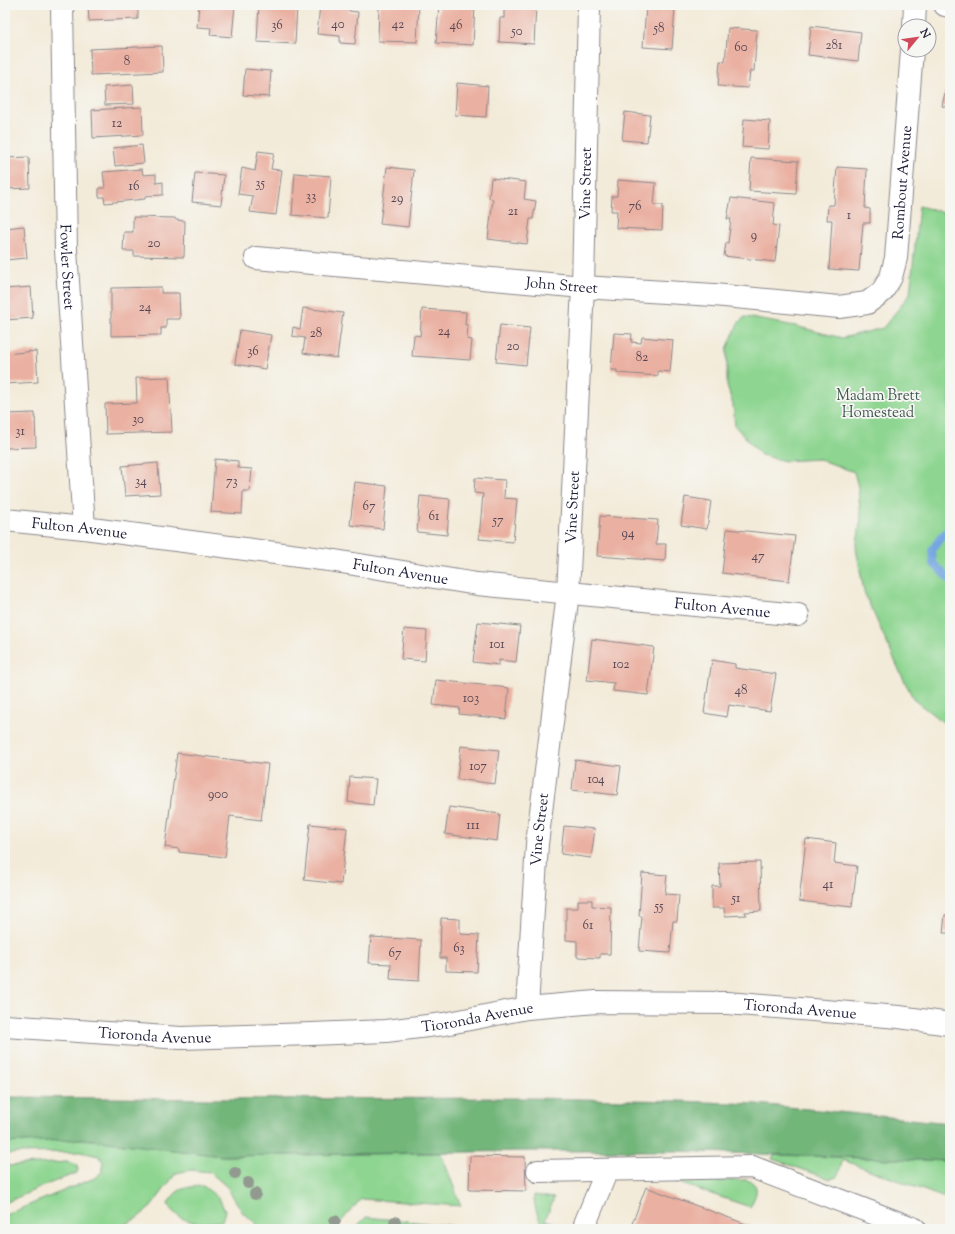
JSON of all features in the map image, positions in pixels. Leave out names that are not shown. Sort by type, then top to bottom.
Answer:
[{"type":"street","name":"Fowler Street","points":[[62,5],[66,250],[84,528]]},
{"type":"street","name":"Vine Street","points":[[527,1008],[537,844],[568,593],[583,287],[589,5]]},
{"type":"street","points":[[914,18],[915,5]]},
{"type":"street","points":[[945,5],[950,6]]},
{"type":"street","name":"Rombout Avenue","points":[[867,303],[882,292],[891,277],[896,258],[911,58]]},
{"type":"street","name":"John Street","points":[[256,258],[583,287],[714,295],[839,307],[867,303]]},
{"type":"street","name":"Fulton Avenue","points":[[5,520],[84,528],[329,560],[477,584],[798,615]]},
{"type":"street","name":"Tioronda Avenue","points":[[5,1026],[181,1038],[386,1031],[444,1024],[527,1008],[596,1002],[727,1003],[899,1017],[950,1024]]},
{"type":"street","points":[[538,1172],[752,1167],[916,1229]]},
{"type":"street","points":[[585,1224],[607,1170]]},
{"type":"green space","name":"Madam Brett Homestead","points":[[919,206],[950,214],[950,731],[944,723],[914,700],[864,592],[856,548],[861,519],[858,487],[854,472],[819,459],[785,461],[761,455],[735,426],[733,405],[727,386],[727,349],[738,323],[745,317],[795,326],[842,338],[883,328],[910,294]]},
{"type":"green space","points":[[5,1097],[208,1099],[529,1098],[757,1104],[950,1123],[950,1161],[675,1151],[530,1151],[222,1156],[84,1139],[5,1143]]},
{"type":"green space","points":[[84,1139],[222,1156],[441,1153],[461,1206],[361,1199],[339,1224],[330,1229],[263,1229],[243,1213],[227,1187],[210,1172],[191,1170],[176,1173],[151,1207],[137,1218],[118,1228],[5,1229],[5,1215],[97,1177],[102,1171],[103,1162],[99,1156],[80,1152],[18,1153],[5,1155],[5,1143]]},
{"type":"green space","points":[[774,1155],[950,1161],[950,1200],[843,1160],[837,1177],[830,1179],[772,1159]]},
{"type":"green space","points":[[68,1162],[76,1165],[78,1169],[77,1173],[5,1203],[5,1166]]},
{"type":"green space","points":[[746,1180],[754,1184],[756,1188],[750,1207],[676,1182]]},
{"type":"green space","points":[[203,1186],[219,1198],[225,1211],[222,1221],[207,1223],[191,1222],[178,1216],[172,1211],[168,1204],[174,1195],[182,1189]]},
{"type":"green space","points":[[534,1195],[554,1198],[545,1220],[568,1227],[567,1229],[550,1229],[542,1223],[536,1210]]},
{"type":"green space","points":[[366,1217],[484,1229],[354,1229]]},
{"type":"building","points":[[88,5],[138,5],[138,19],[89,21]]},
{"type":"building","points":[[199,5],[235,5],[232,37],[210,35],[211,28],[197,27]]},
{"type":"building","points":[[259,5],[297,6],[295,44],[257,42]]},
{"type":"building","points":[[320,5],[349,5],[349,11],[358,12],[355,44],[340,43],[340,36],[317,34]]},
{"type":"building","points":[[379,5],[419,5],[417,42],[378,41]]},
{"type":"building","points":[[439,5],[475,5],[473,45],[436,43]]},
{"type":"building","points":[[504,5],[536,5],[534,44],[499,42],[500,18],[504,18]]},
{"type":"building","points":[[646,6],[675,8],[672,49],[643,47]]},
{"type":"building","points":[[811,26],[861,32],[858,61],[808,55]]},
{"type":"building","points":[[728,28],[757,30],[754,71],[750,71],[748,88],[718,86],[720,61],[725,62]]},
{"type":"building","points":[[162,46],[163,72],[91,75],[90,49]]},
{"type":"building","points":[[245,69],[271,71],[269,97],[243,95]]},
{"type":"building","points":[[950,74],[950,108],[942,106]]},
{"type":"building","points":[[457,83],[488,86],[486,117],[455,115]]},
{"type":"building","points":[[133,85],[134,104],[105,105],[104,87]]},
{"type":"building","points":[[142,107],[143,135],[93,138],[92,110]]},
{"type":"building","points":[[625,112],[650,115],[647,142],[622,140]]},
{"type":"building","points":[[744,119],[770,121],[768,149],[742,147]]},
{"type":"building","points":[[142,145],[144,163],[115,166],[113,148]]},
{"type":"building","points":[[258,151],[274,153],[271,169],[282,170],[276,215],[250,212],[253,196],[238,194],[242,168],[255,171]]},
{"type":"building","points":[[29,157],[30,188],[5,189],[5,158]]},
{"type":"building","points":[[751,158],[798,161],[796,194],[749,191]]},
{"type":"building","points":[[387,167],[414,170],[408,227],[380,224]]},
{"type":"building","points":[[837,167],[867,169],[865,208],[870,209],[870,223],[863,223],[859,271],[829,269],[832,220],[827,220],[828,205],[834,205]]},
{"type":"building","points":[[142,169],[143,175],[156,174],[156,183],[163,182],[163,195],[145,196],[145,199],[105,203],[104,197],[99,197],[99,188],[105,188],[103,172]]},
{"type":"building","points":[[195,173],[224,175],[221,205],[192,202]]},
{"type":"building","points":[[295,173],[331,176],[328,218],[292,215]]},
{"type":"building","points":[[491,178],[526,182],[524,199],[536,201],[533,219],[530,219],[527,244],[488,239],[493,199],[489,198]]},
{"type":"building","points":[[618,180],[656,183],[654,205],[663,205],[662,230],[616,228],[617,211],[611,211],[612,196],[617,196]]},
{"type":"building","points":[[731,198],[775,203],[773,225],[779,226],[775,262],[724,256],[726,243],[728,243],[731,219],[727,219]]},
{"type":"building","points":[[133,217],[175,218],[176,220],[185,221],[184,257],[134,256],[134,251],[123,251],[124,232],[133,232]]},
{"type":"building","points":[[24,226],[27,258],[5,260],[5,228]]},
{"type":"building","points":[[31,287],[33,318],[5,320],[5,289]]},
{"type":"building","points":[[161,287],[161,293],[179,293],[180,319],[166,319],[166,328],[161,328],[161,335],[111,336],[111,288]]},
{"type":"building","points":[[303,308],[343,313],[337,358],[303,353],[305,338],[292,336],[293,327],[300,329]]},
{"type":"building","points":[[422,309],[466,312],[465,325],[468,325],[467,339],[472,340],[470,360],[412,356],[414,335],[420,336]]},
{"type":"building","points":[[500,325],[530,328],[526,365],[496,362]]},
{"type":"building","points":[[240,330],[271,335],[265,369],[235,364]]},
{"type":"building","points":[[614,333],[632,334],[631,342],[641,343],[642,337],[673,340],[670,372],[658,371],[658,376],[617,373],[617,370],[611,370]]},
{"type":"building","points":[[36,351],[38,382],[5,384],[5,354]]},
{"type":"building","points":[[169,377],[172,432],[106,434],[105,404],[137,403],[136,378]]},
{"type":"building","points":[[35,413],[36,447],[5,448],[5,414]]},
{"type":"building","points":[[215,459],[238,461],[238,468],[252,469],[250,491],[243,491],[242,514],[211,512]]},
{"type":"building","points":[[158,463],[160,494],[125,496],[122,466]]},
{"type":"building","points":[[475,478],[505,480],[504,498],[517,499],[513,542],[479,539],[483,494],[474,493]]},
{"type":"building","points":[[355,482],[387,486],[383,529],[350,525]]},
{"type":"building","points":[[420,496],[450,499],[447,535],[417,532]]},
{"type":"building","points":[[685,497],[711,501],[707,529],[681,525]]},
{"type":"building","points":[[600,516],[658,520],[656,544],[666,544],[665,561],[597,556]]},
{"type":"building","points":[[727,529],[795,536],[789,581],[722,573]]},
{"type":"building","points":[[478,622],[520,626],[516,662],[499,660],[499,665],[473,662]]},
{"type":"building","points":[[404,629],[427,631],[425,661],[401,659]]},
{"type":"building","points":[[592,639],[654,647],[648,695],[613,691],[614,683],[587,680]]},
{"type":"building","points":[[712,660],[735,664],[735,668],[776,674],[770,711],[729,705],[727,717],[704,713]]},
{"type":"building","points":[[436,680],[509,688],[506,719],[459,714],[460,708],[433,705]]},
{"type":"building","points":[[461,746],[499,750],[495,784],[457,779]]},
{"type":"building","points":[[177,753],[268,764],[261,820],[230,816],[225,857],[179,852],[179,849],[165,847]]},
{"type":"building","points":[[575,760],[621,766],[617,795],[572,790]]},
{"type":"building","points":[[350,777],[376,779],[373,805],[348,802]]},
{"type":"building","points":[[449,807],[500,814],[497,841],[445,834]]},
{"type":"building","points":[[310,824],[347,828],[341,884],[304,880]]},
{"type":"building","points":[[564,826],[595,829],[591,858],[561,854]]},
{"type":"building","points":[[806,839],[836,843],[834,863],[857,866],[852,907],[799,901]]},
{"type":"building","points":[[760,862],[761,911],[745,912],[746,915],[725,916],[724,908],[712,908],[712,886],[720,886],[719,863]]},
{"type":"building","points":[[642,873],[667,875],[665,894],[679,895],[677,921],[673,921],[670,953],[639,951],[642,916],[639,916]]},
{"type":"building","points":[[578,900],[592,900],[592,906],[611,907],[610,954],[600,954],[600,958],[577,957],[577,941],[566,940],[566,908],[578,908]]},
{"type":"building","points":[[945,915],[950,915],[950,933],[943,933]]},
{"type":"building","points":[[441,918],[460,919],[460,934],[479,935],[477,972],[446,971],[446,958],[440,958]]},
{"type":"building","points":[[371,937],[421,940],[419,981],[390,979],[391,964],[369,963]]},
{"type":"building","points":[[470,1156],[525,1157],[526,1191],[469,1190]]},
{"type":"building","points":[[646,1187],[759,1229],[630,1229]]},
{"type":"waterway","points":[[950,529],[941,537],[932,550],[933,563],[950,580]]}]
